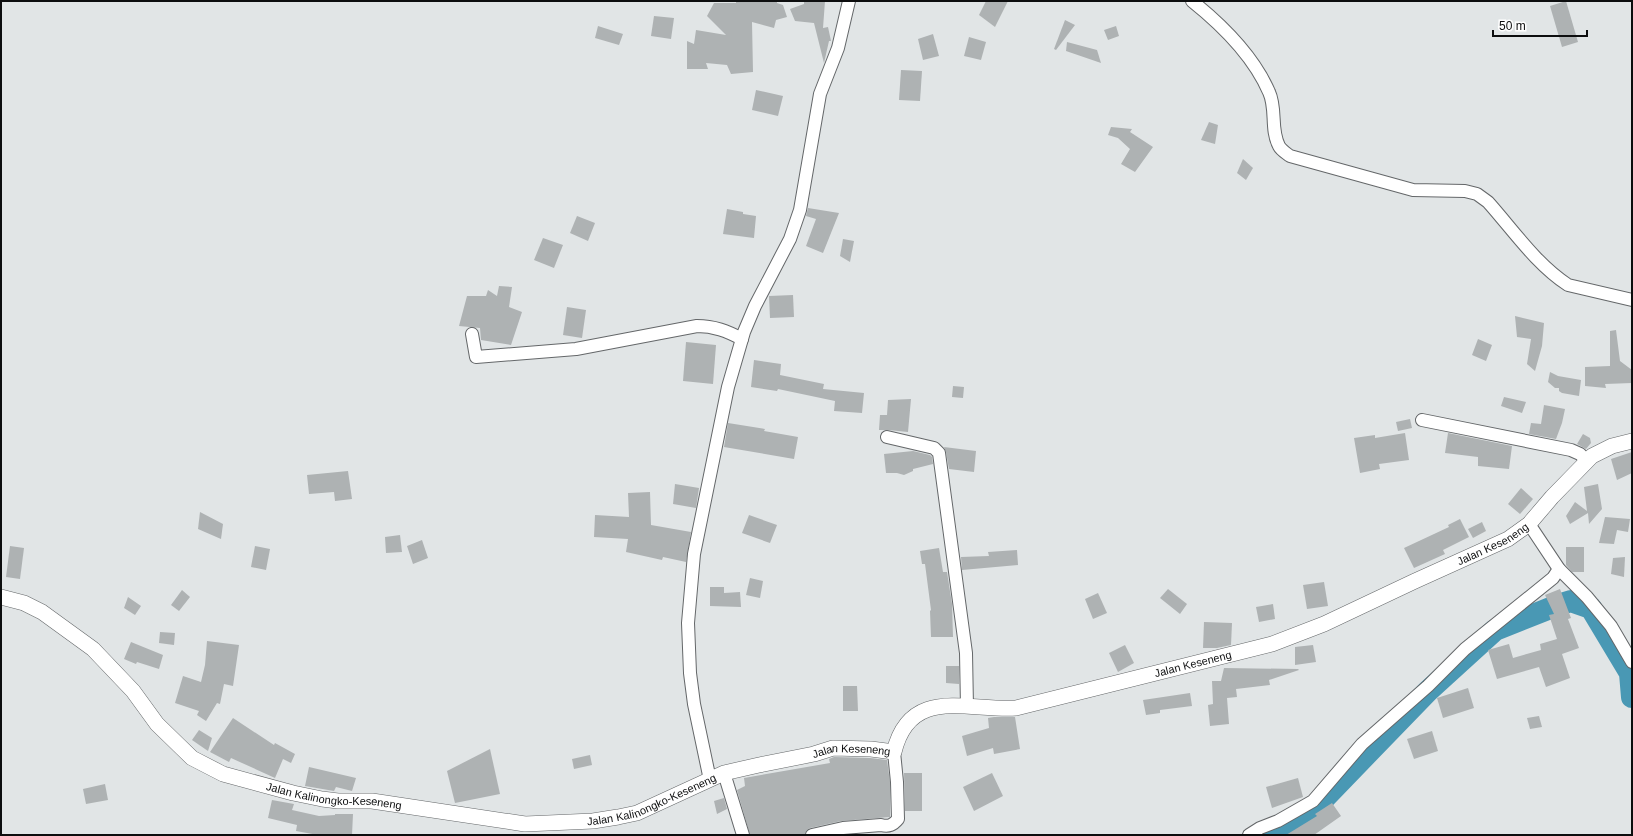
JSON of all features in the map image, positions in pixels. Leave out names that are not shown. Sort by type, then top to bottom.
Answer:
[{"type":"street","points":[[710,780],[694,704],[690,673],[688,623],[694,554],[728,386],[742,339],[755,306],[790,239],[800,210],[820,94],[838,48],[849,1]]},
{"type":"street","points":[[1192,1],[1230,35],[1259,74],[1270,92],[1273,106],[1274,134],[1279,147],[1290,156],[1412,190],[1465,191],[1477,194],[1488,202],[1545,268],[1568,285],[1632,300]]},
{"type":"street","points":[[472,334],[476,357],[576,349],[697,326],[710,326],[724,330],[742,339]]},
{"type":"street","points":[[1422,420],[1571,450],[1580,454],[1586,460]]},
{"type":"street","points":[[887,437],[934,448],[939,453],[966,653],[967,707]]},
{"type":"street","name":"Jalan Keseneng","points":[[724,773],[814,754],[833,748],[871,749],[894,752],[902,729],[916,715],[933,707],[1001,709],[1031,705],[1272,644],[1324,624],[1508,539],[1529,524],[1586,460],[1612,446],[1632,441]]},
{"type":"street","points":[[1529,524],[1559,569],[1587,597],[1612,626],[1632,662]]},
{"type":"street","points":[[1249,835],[1278,821],[1313,801],[1362,744],[1428,686],[1465,649],[1553,578],[1559,569]]},
{"type":"street","name":"Jalan Kalinongko-Keseneng","points":[[1,597],[24,603],[42,612],[93,649],[133,691],[157,724],[192,758],[223,774],[293,793],[332,800],[372,801],[511,823],[533,824],[593,821],[627,816],[648,809],[724,773]]},
{"type":"street","points":[[812,835],[843,828],[892,825],[898,819],[898,782],[894,752]]},
{"type":"street","points":[[724,773],[743,835]]},
{"type":"building","points":[[736,1],[777,1],[777,3],[783,5],[787,17],[776,20],[774,28],[752,22],[753,72],[731,74],[727,65],[706,63],[708,69],[687,69],[687,41],[694,44],[696,30],[726,35],[707,16],[714,3],[736,3]]},
{"type":"building","points":[[804,1],[825,1],[823,28],[828,27],[831,41],[829,41],[824,63],[814,23],[795,21],[790,9],[804,4]]},
{"type":"building","points":[[986,1],[1008,1],[995,27],[979,15]]},
{"type":"building","points":[[1566,1],[1578,42],[1562,47],[1550,6]]},
{"type":"building","points":[[654,16],[674,18],[671,39],[651,36]]},
{"type":"building","points":[[1065,20],[1075,25],[1056,50],[1054,49]]},
{"type":"building","points":[[598,26],[623,34],[619,45],[595,38]]},
{"type":"building","points":[[1116,26],[1119,36],[1108,40],[1104,30]]},
{"type":"building","points":[[933,34],[939,56],[923,60],[918,39]]},
{"type":"building","points":[[969,37],[986,42],[981,60],[964,56]]},
{"type":"building","points":[[1067,42],[1097,50],[1101,63],[1066,51]]},
{"type":"building","points":[[901,70],[922,71],[920,101],[899,100]]},
{"type":"building","points":[[756,90],[783,96],[778,116],[752,110]]},
{"type":"building","points":[[1209,122],[1218,125],[1215,144],[1201,140]]},
{"type":"building","points":[[1111,127],[1132,129],[1130,132],[1153,147],[1135,172],[1121,164],[1130,149],[1118,138],[1108,135]]},
{"type":"building","points":[[1243,159],[1253,168],[1246,180],[1237,173]]},
{"type":"building","points":[[808,208],[839,213],[823,253],[806,246],[816,219],[806,216]]},
{"type":"building","points":[[727,209],[756,216],[754,238],[723,234]]},
{"type":"building","points":[[577,216],[595,223],[588,241],[570,233]]},
{"type":"building","points":[[543,238],[563,245],[554,268],[534,260]]},
{"type":"building","points":[[843,239],[854,241],[850,262],[840,256]]},
{"type":"building","points":[[499,286],[512,287],[509,307],[522,312],[511,345],[481,340],[480,328],[459,326],[467,296],[486,296],[488,290],[497,296]]},
{"type":"building","points":[[793,295],[794,317],[770,318],[769,296]]},
{"type":"building","points":[[567,307],[586,310],[582,338],[563,335]]},
{"type":"building","points":[[1515,316],[1544,323],[1542,346],[1535,371],[1527,364],[1531,339],[1517,337]]},
{"type":"building","points":[[1616,330],[1620,361],[1632,370],[1632,383],[1605,384],[1606,388],[1585,386],[1585,367],[1610,366],[1610,331]]},
{"type":"building","points":[[1478,339],[1492,345],[1486,361],[1472,355]]},
{"type":"building","points":[[686,342],[716,345],[713,384],[683,381]]},
{"type":"building","points":[[754,360],[781,364],[780,375],[824,384],[823,389],[864,393],[862,413],[834,411],[835,401],[778,389],[777,391],[751,387]]},
{"type":"building","points":[[1550,372],[1558,376],[1581,380],[1579,396],[1562,393],[1559,391],[1559,388],[1555,388],[1548,382]]},
{"type":"building","points":[[953,386],[964,387],[963,398],[952,397]]},
{"type":"building","points":[[1504,397],[1526,402],[1522,413],[1501,406]]},
{"type":"building","points":[[911,399],[908,432],[879,430],[880,415],[887,415],[888,400]]},
{"type":"building","points":[[1544,405],[1565,409],[1556,439],[1529,434],[1531,423],[1541,424]]},
{"type":"building","points":[[1410,419],[1412,428],[1398,431],[1396,422]]},
{"type":"building","points":[[728,423],[765,429],[764,431],[798,437],[794,459],[724,447]]},
{"type":"building","points":[[1405,433],[1409,460],[1379,464],[1380,469],[1360,473],[1354,438],[1375,435],[1375,438]]},
{"type":"building","points":[[1448,433],[1512,446],[1509,469],[1478,466],[1478,457],[1445,453]]},
{"type":"building","points":[[1583,434],[1590,438],[1591,443],[1586,449],[1577,444]]},
{"type":"building","points":[[944,447],[976,451],[974,472],[949,469]]},
{"type":"building","points":[[913,451],[930,455],[932,457],[933,464],[913,469],[913,471],[904,475],[897,473],[886,473],[884,454]]},
{"type":"building","points":[[1632,452],[1632,473],[1617,480],[1611,459]]},
{"type":"building","points":[[348,471],[352,499],[335,501],[334,492],[309,494],[307,475]]},
{"type":"building","points":[[675,484],[699,488],[696,508],[673,504]]},
{"type":"building","points":[[1598,484],[1602,509],[1589,524],[1588,513],[1570,524],[1566,516],[1575,502],[1587,511],[1584,487]]},
{"type":"building","points":[[1521,488],[1533,499],[1520,514],[1508,504]]},
{"type":"building","points":[[650,492],[651,525],[691,532],[686,562],[663,557],[662,560],[626,552],[628,539],[594,537],[595,515],[629,517],[628,493]]},
{"type":"building","points":[[200,512],[223,524],[221,539],[198,529]]},
{"type":"building","points":[[749,515],[777,525],[770,543],[742,533]]},
{"type":"building","points":[[1605,517],[1630,519],[1628,532],[1617,530],[1614,544],[1599,543]]},
{"type":"building","points":[[1460,519],[1469,537],[1443,550],[1445,554],[1414,568],[1404,548],[1449,527],[1448,525]]},
{"type":"building","points":[[1482,522],[1486,531],[1473,538],[1468,529]]},
{"type":"building","points":[[400,535],[402,552],[386,553],[385,537]]},
{"type":"building","points":[[422,540],[428,558],[413,564],[407,546]]},
{"type":"building","points":[[10,546],[24,548],[20,579],[6,577]]},
{"type":"building","points":[[255,546],[270,549],[266,570],[251,567]]},
{"type":"building","points":[[1566,547],[1584,547],[1584,572],[1572,572],[1566,565]]},
{"type":"building","points":[[939,548],[943,572],[947,572],[952,604],[953,637],[931,637],[931,610],[925,564],[922,564],[920,551]]},
{"type":"building","points":[[1017,550],[1018,565],[962,570],[961,557],[989,556],[988,552]]},
{"type":"building","points":[[1625,557],[1624,577],[1611,574],[1613,558]]},
{"type":"building","points":[[750,578],[763,581],[760,598],[746,595]]},
{"type":"building","points":[[1324,582],[1328,606],[1307,609],[1303,585]]},
{"type":"building","points":[[710,587],[724,587],[724,593],[740,592],[741,607],[710,606]]},
{"type":"building","points":[[1168,589],[1187,604],[1180,614],[1160,598]]},
{"type":"building","points":[[1560,589],[1571,618],[1568,619],[1579,648],[1562,654],[1570,678],[1546,687],[1539,667],[1497,679],[1488,650],[1509,644],[1513,658],[1541,650],[1540,644],[1557,639],[1549,615],[1554,614],[1545,595]]},
{"type":"building","points":[[182,590],[190,597],[179,611],[171,605]]},
{"type":"building","points":[[1098,593],[1107,613],[1093,619],[1085,599]]},
{"type":"building","points":[[128,597],[141,606],[135,615],[124,608]]},
{"type":"building","points":[[1273,604],[1275,619],[1259,622],[1256,607]]},
{"type":"building","points":[[1204,622],[1232,623],[1231,645],[1217,648],[1203,648]]},
{"type":"building","points":[[160,632],[175,633],[174,645],[159,643]]},
{"type":"building","points":[[207,641],[239,645],[233,686],[224,684],[220,704],[217,703],[206,721],[197,715],[199,711],[175,703],[183,676],[201,682],[205,665]]},
{"type":"building","points":[[131,642],[163,655],[159,669],[137,662],[136,664],[124,659]]},
{"type":"building","points":[[1125,645],[1134,663],[1118,672],[1109,653]]},
{"type":"building","points":[[1313,645],[1316,662],[1295,665],[1295,647]]},
{"type":"building","points":[[946,666],[959,666],[959,684],[946,683]]},
{"type":"building","points":[[1224,668],[1299,670],[1269,680],[1270,685],[1236,689],[1237,697],[1227,698],[1229,724],[1210,726],[1208,705],[1213,704],[1212,681],[1221,681]]},
{"type":"building","points":[[843,686],[857,686],[858,711],[843,711]]},
{"type":"building","points":[[1468,688],[1474,708],[1443,718],[1437,698]]},
{"type":"building","points":[[1190,693],[1192,706],[1160,710],[1160,713],[1146,715],[1143,700]]},
{"type":"building","points":[[1539,716],[1542,727],[1530,729],[1527,718]]},
{"type":"building","points":[[1015,717],[1020,749],[994,754],[993,748],[967,756],[962,736],[989,728],[988,718]]},
{"type":"building","points":[[233,718],[274,745],[275,743],[295,754],[291,763],[283,759],[275,778],[231,758],[229,762],[210,752]]},
{"type":"building","points":[[199,730],[212,738],[208,751],[192,740]]},
{"type":"building","points":[[1432,731],[1438,751],[1414,759],[1407,739]]},
{"type":"building","points":[[490,749],[500,794],[455,803],[447,771]]},
{"type":"building","points":[[590,755],[592,765],[574,769],[572,759]]},
{"type":"building","points":[[834,757],[887,760],[890,782],[890,817],[841,821],[810,828],[805,834],[802,835],[750,835],[737,790],[745,786],[744,778],[830,763],[829,759]]},
{"type":"building","points":[[309,767],[356,778],[352,791],[336,787],[334,791],[305,786]]},
{"type":"building","points":[[904,773],[922,773],[922,811],[905,811]]},
{"type":"building","points":[[992,773],[1003,796],[974,811],[963,787]]},
{"type":"building","points":[[1298,778],[1303,797],[1272,808],[1266,787]]},
{"type":"building","points":[[105,784],[108,800],[86,804],[83,789]]},
{"type":"building","points":[[724,798],[727,809],[717,814],[714,801]]},
{"type":"building","points":[[272,800],[294,804],[292,810],[319,816],[353,814],[352,835],[318,835],[296,831],[297,825],[268,818]]},
{"type":"building","points":[[1332,803],[1341,816],[1314,835],[1286,835],[1317,816],[1315,814]]},
{"type":"waterway","points":[[1264,835],[1312,811],[1428,691],[1495,630],[1558,605],[1571,601],[1591,608],[1630,673],[1632,697]]}]
